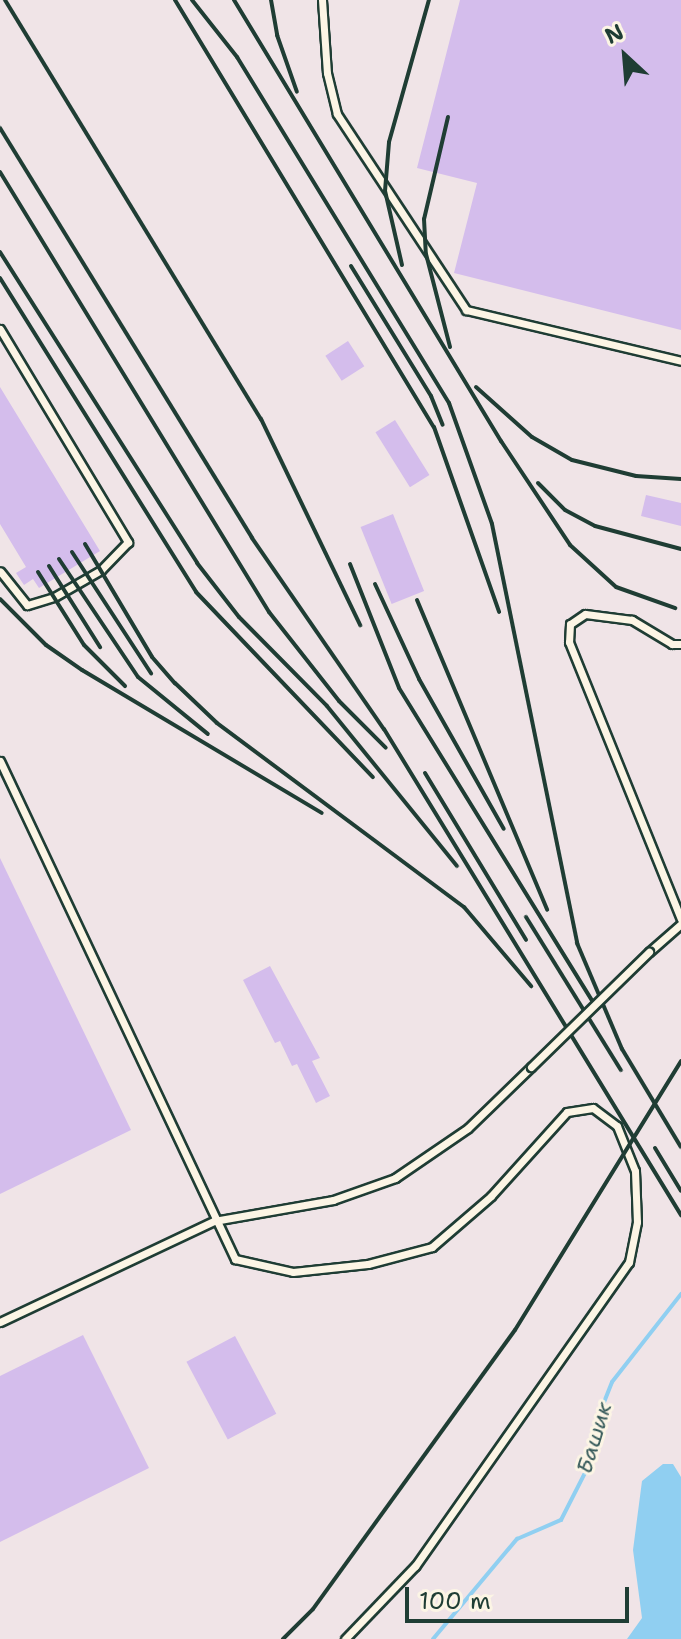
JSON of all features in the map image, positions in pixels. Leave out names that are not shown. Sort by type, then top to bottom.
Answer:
[{"type":"lane","points":[[322,0],[327,73],[337,114],[466,310],[681,361]]},
{"type":"lane","points":[[0,329],[128,542],[101,570],[54,597],[27,605],[0,571]]},
{"type":"lane","points":[[0,1322],[214,1221],[333,1200],[395,1178],[468,1128],[681,921],[569,642],[570,624],[585,614],[632,620],[672,644],[681,644]]},
{"type":"lane","points":[[0,761],[214,1221],[235,1259],[293,1272],[368,1264],[432,1247],[491,1196],[567,1112],[593,1108],[617,1126],[635,1171],[637,1222],[629,1262],[415,1566],[345,1639]]},
{"type":"shaded area","points":[[0,0],[681,0],[681,1639],[0,1639]]},
{"type":"water","points":[[663,1464],[673,1464],[681,1477],[681,1639],[627,1639],[642,1618],[633,1550],[642,1481]]},
{"type":"building","points":[[460,0],[681,0],[681,330],[454,273],[477,183],[417,168]]},
{"type":"building","points":[[348,341],[364,366],[342,381],[325,356]]},
{"type":"building","points":[[0,387],[100,551],[39,588],[33,579],[24,585],[16,573],[26,567],[0,524]]},
{"type":"building","points":[[395,420],[429,475],[410,487],[375,432]]},
{"type":"building","points":[[646,495],[681,503],[681,526],[641,516]]},
{"type":"building","points":[[393,514],[424,591],[392,604],[361,527]]},
{"type":"building","points":[[0,858],[131,1130],[0,1194]]},
{"type":"building","points":[[270,966],[320,1058],[312,1061],[330,1096],[316,1103],[297,1064],[292,1066],[280,1041],[275,1043],[243,980]]},
{"type":"building","points":[[83,1335],[149,1468],[0,1542],[0,1376]]},
{"type":"building","points":[[235,1336],[276,1414],[228,1440],[186,1362]]},
{"type":"waterway","name":"Башик","points":[[433,1639],[517,1539],[561,1520],[588,1467],[595,1425],[612,1382],[681,1294]]},
{"type":"railway","points":[[5,0],[261,419],[360,625]]},
{"type":"railway","points":[[175,0],[434,427],[499,612]]},
{"type":"railway","points":[[192,0],[237,57],[449,403],[492,524],[577,943],[622,1049],[681,1147]]},
{"type":"railway","points":[[234,0],[501,441],[570,545],[616,587],[675,608]]},
{"type":"railway","points":[[271,0],[277,35],[297,92]]},
{"type":"railway","points":[[402,265],[385,191],[389,142],[429,0]]},
{"type":"railway","points":[[448,117],[424,219],[426,254],[450,347]]},
{"type":"railway","points":[[0,128],[252,538],[384,729],[681,1215]]},
{"type":"railway","points":[[0,172],[269,612],[339,701],[386,748]]},
{"type":"railway","points":[[0,252],[197,563],[239,617],[327,706],[457,866]]},
{"type":"railway","points":[[351,266],[431,396],[443,425]]},
{"type":"railway","points":[[0,278],[196,592],[373,777]]},
{"type":"railway","points":[[476,387],[532,437],[572,460],[636,476],[681,479]]},
{"type":"railway","points":[[538,483],[565,510],[595,526],[681,549]]},
{"type":"railway","points":[[85,544],[152,657],[175,683],[217,723],[464,907],[531,986]]},
{"type":"railway","points":[[72,552],[151,673]]},
{"type":"railway","points":[[59,559],[138,677],[208,734]]},
{"type":"railway","points":[[350,564],[399,688],[594,1004]]},
{"type":"railway","points":[[49,566],[100,647]]},
{"type":"railway","points":[[38,572],[84,645],[125,686]]},
{"type":"railway","points":[[375,584],[419,679],[504,829]]},
{"type":"railway","points":[[0,599],[46,645],[82,670],[322,813]]},
{"type":"railway","points":[[417,600],[547,910]]},
{"type":"railway","points":[[425,773],[526,940]]},
{"type":"railway","points":[[526,917],[621,1070]]},
{"type":"railway","points":[[283,1639],[313,1609],[515,1330],[681,1061]]},
{"type":"railway","points":[[655,1148],[681,1191]]}]
